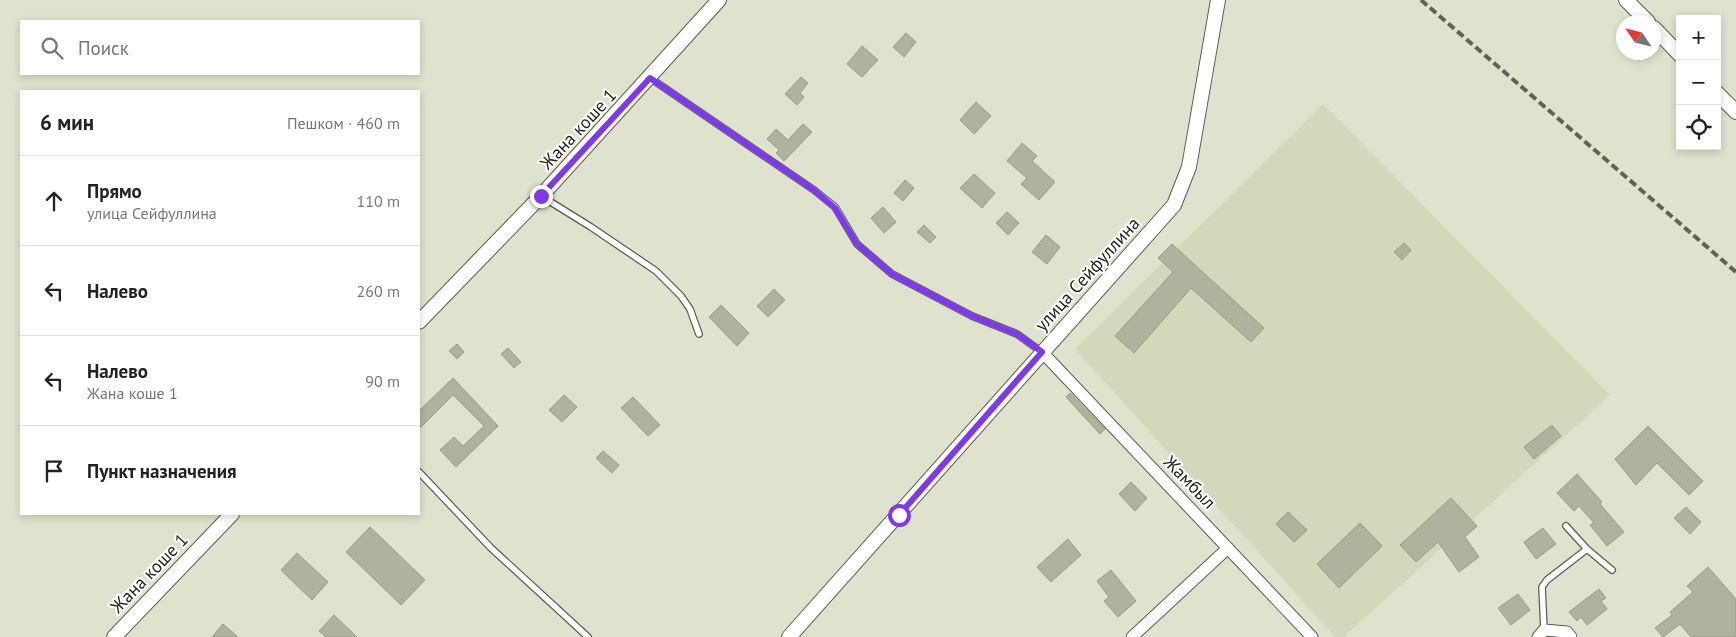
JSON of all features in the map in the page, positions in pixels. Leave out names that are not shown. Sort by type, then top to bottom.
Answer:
[{"type":"street","name":"Жана коше 1","points":[[420,321],[541,196],[650,78],[718,0]]},
{"type":"street","name":"улица Сейфуллина","points":[[789,637],[1174,205],[1189,167],[1218,0]]},
{"type":"street","points":[[1626,0],[1641,15]]},
{"type":"street","points":[[1661,35],[1676,51]]},
{"type":"street","points":[[1721,97],[1736,112]]},
{"type":"street","name":"Жамбыл","points":[[1042,352],[1312,637]]},
{"type":"street","name":"Жана коше 1","points":[[114,637],[231,515]]},
{"type":"street","points":[[1132,637],[1228,548]]},
{"type":"street","points":[[1541,634],[1566,632],[1571,637]]},
{"type":"lane","points":[[650,78],[814,190],[835,208],[857,244],[892,274],[972,316],[1017,334],[1042,352]]},
{"type":"lane","points":[[541,196],[656,271],[681,296],[690,309],[698,334]]},
{"type":"lane","points":[[420,473],[491,548],[588,637]]},
{"type":"lane","points":[[1566,526],[1587,549],[1612,570]]},
{"type":"lane","points":[[1541,634],[1542,587],[1547,580],[1587,549]]},
{"type":"shaded area","points":[[1323,104],[1610,395],[1344,637],[1335,637],[1075,349]]},
{"type":"building","points":[[906,33],[916,42],[904,57],[893,47]]},
{"type":"building","points":[[862,46],[878,60],[862,77],[847,64]]},
{"type":"building","points":[[801,77],[808,83],[800,93],[804,97],[797,105],[785,94]]},
{"type":"building","points":[[976,102],[991,116],[974,134],[960,120]]},
{"type":"building","points":[[803,124],[812,132],[784,161],[776,153],[779,150],[767,139],[776,129],[788,140]]},
{"type":"building","points":[[1022,143],[1037,156],[1032,161],[1055,182],[1039,200],[1021,184],[1027,178],[1007,161]]},
{"type":"building","points":[[974,174],[995,193],[982,208],[960,188]]},
{"type":"building","points":[[905,180],[914,188],[903,201],[894,193]]},
{"type":"building","points":[[883,207],[896,222],[884,233],[871,218]]},
{"type":"building","points":[[1007,212],[1019,223],[1008,235],[996,223]]},
{"type":"building","points":[[924,225],[936,237],[930,243],[917,232]]},
{"type":"building","points":[[1046,235],[1060,247],[1047,264],[1032,252]]},
{"type":"building","points":[[1404,243],[1411,250],[1402,260],[1394,252]]},
{"type":"building","points":[[1172,244],[1264,328],[1251,342],[1191,288],[1134,353],[1115,336],[1173,272],[1158,258]]},
{"type":"building","points":[[774,289],[785,300],[768,317],[757,306]]},
{"type":"building","points":[[721,305],[749,333],[737,346],[709,317]]},
{"type":"building","points":[[457,344],[464,352],[457,359],[449,351]]},
{"type":"building","points":[[508,348],[521,362],[514,368],[501,354]]},
{"type":"building","points":[[453,378],[498,426],[456,467],[440,450],[454,437],[463,446],[484,426],[453,395],[420,428],[420,410]]},
{"type":"building","points":[[1070,393],[1105,429],[1100,434],[1066,397]]},
{"type":"building","points":[[564,395],[577,407],[562,422],[549,410]]},
{"type":"building","points":[[633,397],[660,425],[648,436],[621,408]]},
{"type":"building","points":[[1552,425],[1561,436],[1534,459],[1524,447]]},
{"type":"building","points":[[1648,426],[1703,481],[1689,495],[1657,463],[1636,485],[1615,459]]},
{"type":"building","points":[[603,451],[619,465],[612,473],[596,458]]},
{"type":"building","points":[[1577,474],[1602,502],[1600,504],[1624,532],[1607,546],[1590,525],[1594,523],[1579,506],[1574,511],[1557,493]]},
{"type":"building","points":[[1131,482],[1147,498],[1135,511],[1119,494]]},
{"type":"building","points":[[1451,498],[1477,526],[1465,537],[1479,557],[1459,572],[1438,542],[1416,562],[1400,545]]},
{"type":"building","points":[[1686,507],[1701,522],[1690,534],[1674,518]]},
{"type":"building","points":[[1288,512],[1307,530],[1294,542],[1276,524]]},
{"type":"building","points":[[1360,523],[1382,546],[1339,588],[1317,564]]},
{"type":"building","points":[[370,527],[425,580],[401,605],[346,552]]},
{"type":"building","points":[[1543,528],[1556,544],[1536,559],[1524,542]]},
{"type":"building","points":[[1068,539],[1081,555],[1051,582],[1037,567]]},
{"type":"building","points":[[297,553],[328,582],[312,600],[281,570]]},
{"type":"building","points":[[1708,567],[1736,599],[1736,637],[1691,637],[1680,624],[1663,637],[1655,628],[1672,615],[1670,612],[1693,592],[1687,586]]},
{"type":"building","points":[[1111,570],[1136,601],[1118,617],[1104,601],[1109,597],[1097,581]]},
{"type":"building","points":[[1599,589],[1606,598],[1601,601],[1607,609],[1587,625],[1581,617],[1577,621],[1569,612]]},
{"type":"building","points":[[1518,594],[1530,610],[1511,625],[1498,608]]},
{"type":"building","points":[[334,615],[357,637],[326,637],[319,631]]},
{"type":"building","points":[[223,624],[238,637],[212,637]]},
{"type":"railway","points":[[1421,0],[1736,272]]},
{"type":"route","points":[[541,196],[650,78],[814,190],[835,208],[857,244],[892,274],[972,316],[1017,334],[1042,352],[899,515]]}]
